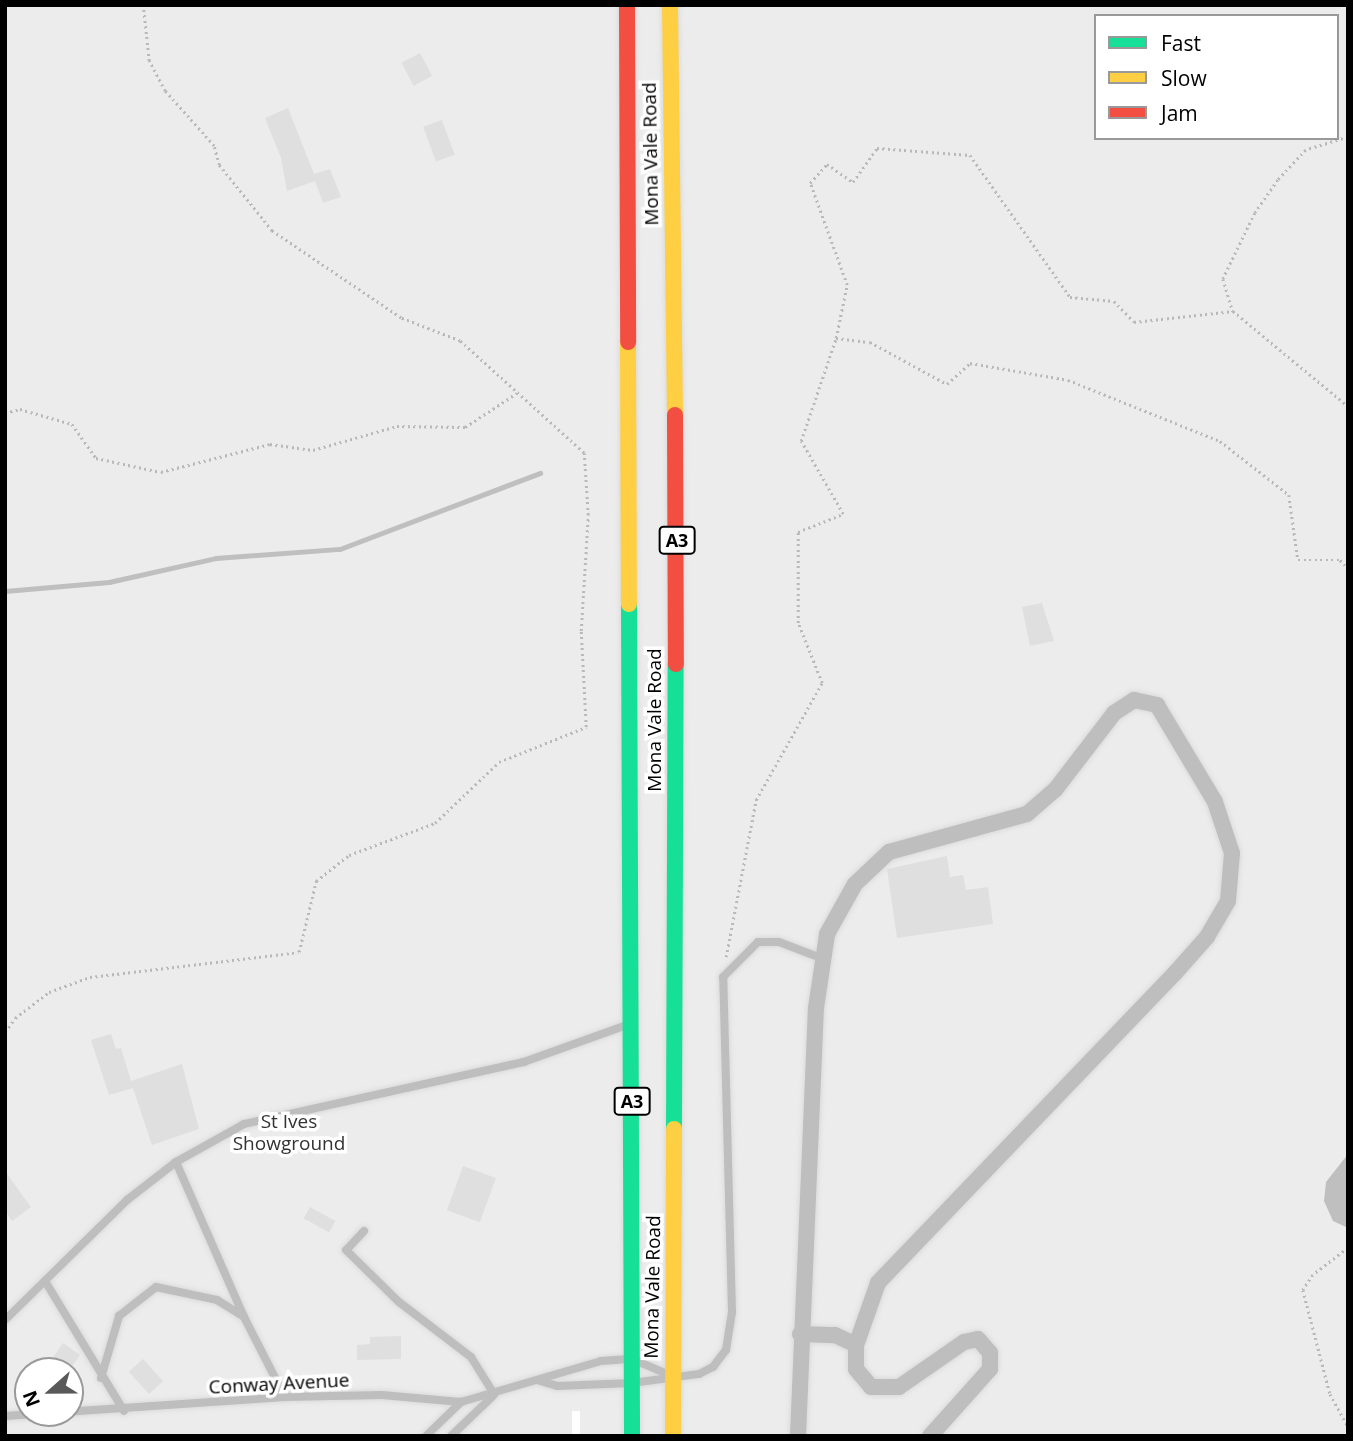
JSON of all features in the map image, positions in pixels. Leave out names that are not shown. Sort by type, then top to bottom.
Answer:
[{"type":"highway","name":"Mona Vale Road","points":[[628,5],[632,1436]]},
{"type":"highway","name":"Mona Vale Road","points":[[670,5],[677,528],[673,1436]]},
{"type":"street","points":[[798,1436],[800,1334],[821,958],[843,903],[871,867],[889,852],[1027,814],[1055,790],[1114,713],[1134,700],[1157,705],[1189,752],[1215,802],[1232,853],[1228,901],[1207,937],[904,1252],[878,1283],[856,1346],[856,1369],[871,1387],[899,1387],[964,1342],[978,1339],[990,1353],[990,1369],[930,1436]]},
{"type":"street","points":[[800,1334],[835,1335],[856,1346]]},
{"type":"lane","points":[[540,1381],[557,1386],[632,1383],[699,1374],[713,1367],[726,1350],[732,1312],[723,977],[758,942],[779,942],[821,958]]},
{"type":"lane","points":[[5,1320],[109,1214],[176,1162],[264,1116],[524,1062],[632,1023]]},
{"type":"lane","points":[[176,1162],[244,1317],[285,1397]]},
{"type":"lane","points":[[364,1231],[346,1250],[399,1302],[471,1357],[494,1394],[451,1436]]},
{"type":"lane","points":[[45,1282],[101,1378],[124,1411]]},
{"type":"lane","points":[[101,1378],[119,1317],[156,1287],[217,1300],[244,1317]]},
{"type":"lane","points":[[632,1359],[673,1377]]},
{"type":"lane","name":"Conway Avenue","points":[[5,1416],[124,1411],[285,1397],[382,1395],[461,1402],[540,1381],[554,1371],[632,1359]]},
{"type":"lane","points":[[426,1436],[461,1402]]},
{"type":"path","points":[[5,1032],[15,1018],[49,992],[89,977],[299,952],[316,881],[349,855],[435,822],[499,762],[586,727],[581,631],[588,516],[584,453],[460,341],[401,318],[272,231],[219,165],[214,146],[165,91],[149,61],[143,5]]},
{"type":"path","points":[[1336,140],[1306,150],[1255,213],[1223,279],[1233,310],[1348,406]]},
{"type":"path","points":[[723,977],[756,800],[822,683],[798,623],[799,532],[844,514],[801,441],[836,338],[847,285],[810,183],[827,164],[853,182],[877,148],[970,155],[1070,297],[1114,301],[1134,322],[1233,310]]},
{"type":"path","points":[[836,338],[870,342],[947,384],[970,363],[1068,380],[1220,441],[1289,495],[1298,560],[1340,560],[1348,568]]},
{"type":"path","points":[[5,413],[20,409],[72,424],[96,458],[161,472],[270,444],[313,450],[397,426],[465,427],[517,393]]},
{"type":"path","points":[[5,677],[5,685]]},
{"type":"path","points":[[1348,1248],[1313,1275],[1303,1290],[1330,1394],[1348,1426]]},
{"type":"green space","name":"St Ives Showground","points":[[5,5],[1348,5],[1348,1436],[580,1436],[580,1411],[572,1411],[572,1436],[5,1436]]},
{"type":"shaded area","points":[[1348,1154],[1346,1227],[1333,1221],[1324,1201],[1326,1182]]},
{"type":"building","points":[[420,53],[432,76],[414,86],[401,63]]},
{"type":"building","points":[[288,108],[314,174],[330,169],[341,197],[323,203],[315,181],[287,191],[281,158],[265,118]]},
{"type":"building","points":[[442,120],[455,155],[436,162],[423,127]]},
{"type":"building","points":[[1042,603],[1054,641],[1030,646],[1022,607]]},
{"type":"building","points":[[947,856],[950,877],[963,875],[966,890],[988,887],[993,924],[897,938],[887,869]]},
{"type":"building","points":[[111,1034],[116,1049],[121,1048],[131,1081],[182,1064],[199,1129],[152,1145],[133,1088],[109,1095],[91,1040]]},
{"type":"building","points":[[463,1166],[496,1178],[480,1222],[447,1210]]},
{"type":"building","points":[[5,1171],[31,1207],[12,1221],[5,1211]]},
{"type":"building","points":[[310,1207],[335,1221],[329,1232],[304,1218]]},
{"type":"building","points":[[401,1336],[401,1359],[357,1360],[357,1345],[370,1344],[370,1337]]},
{"type":"building","points":[[63,1343],[80,1355],[79,1357],[54,1357]]},
{"type":"building","points":[[143,1359],[163,1381],[149,1394],[129,1372]]},
{"type":"waterway","points":[[5,591],[109,582],[216,558],[340,549],[540,473]]},
{"type":"traffic: fast","points":[[629,604],[632,1436]]},
{"type":"traffic: fast","points":[[674,1129],[676,664]]},
{"type":"traffic: slow","points":[[670,5],[675,415]]},
{"type":"traffic: slow","points":[[628,342],[629,604]]},
{"type":"traffic: slow","points":[[673,1436],[674,1129]]},
{"type":"traffic: jam","points":[[627,5],[628,342]]},
{"type":"traffic: jam","points":[[675,415],[676,664]]}]
